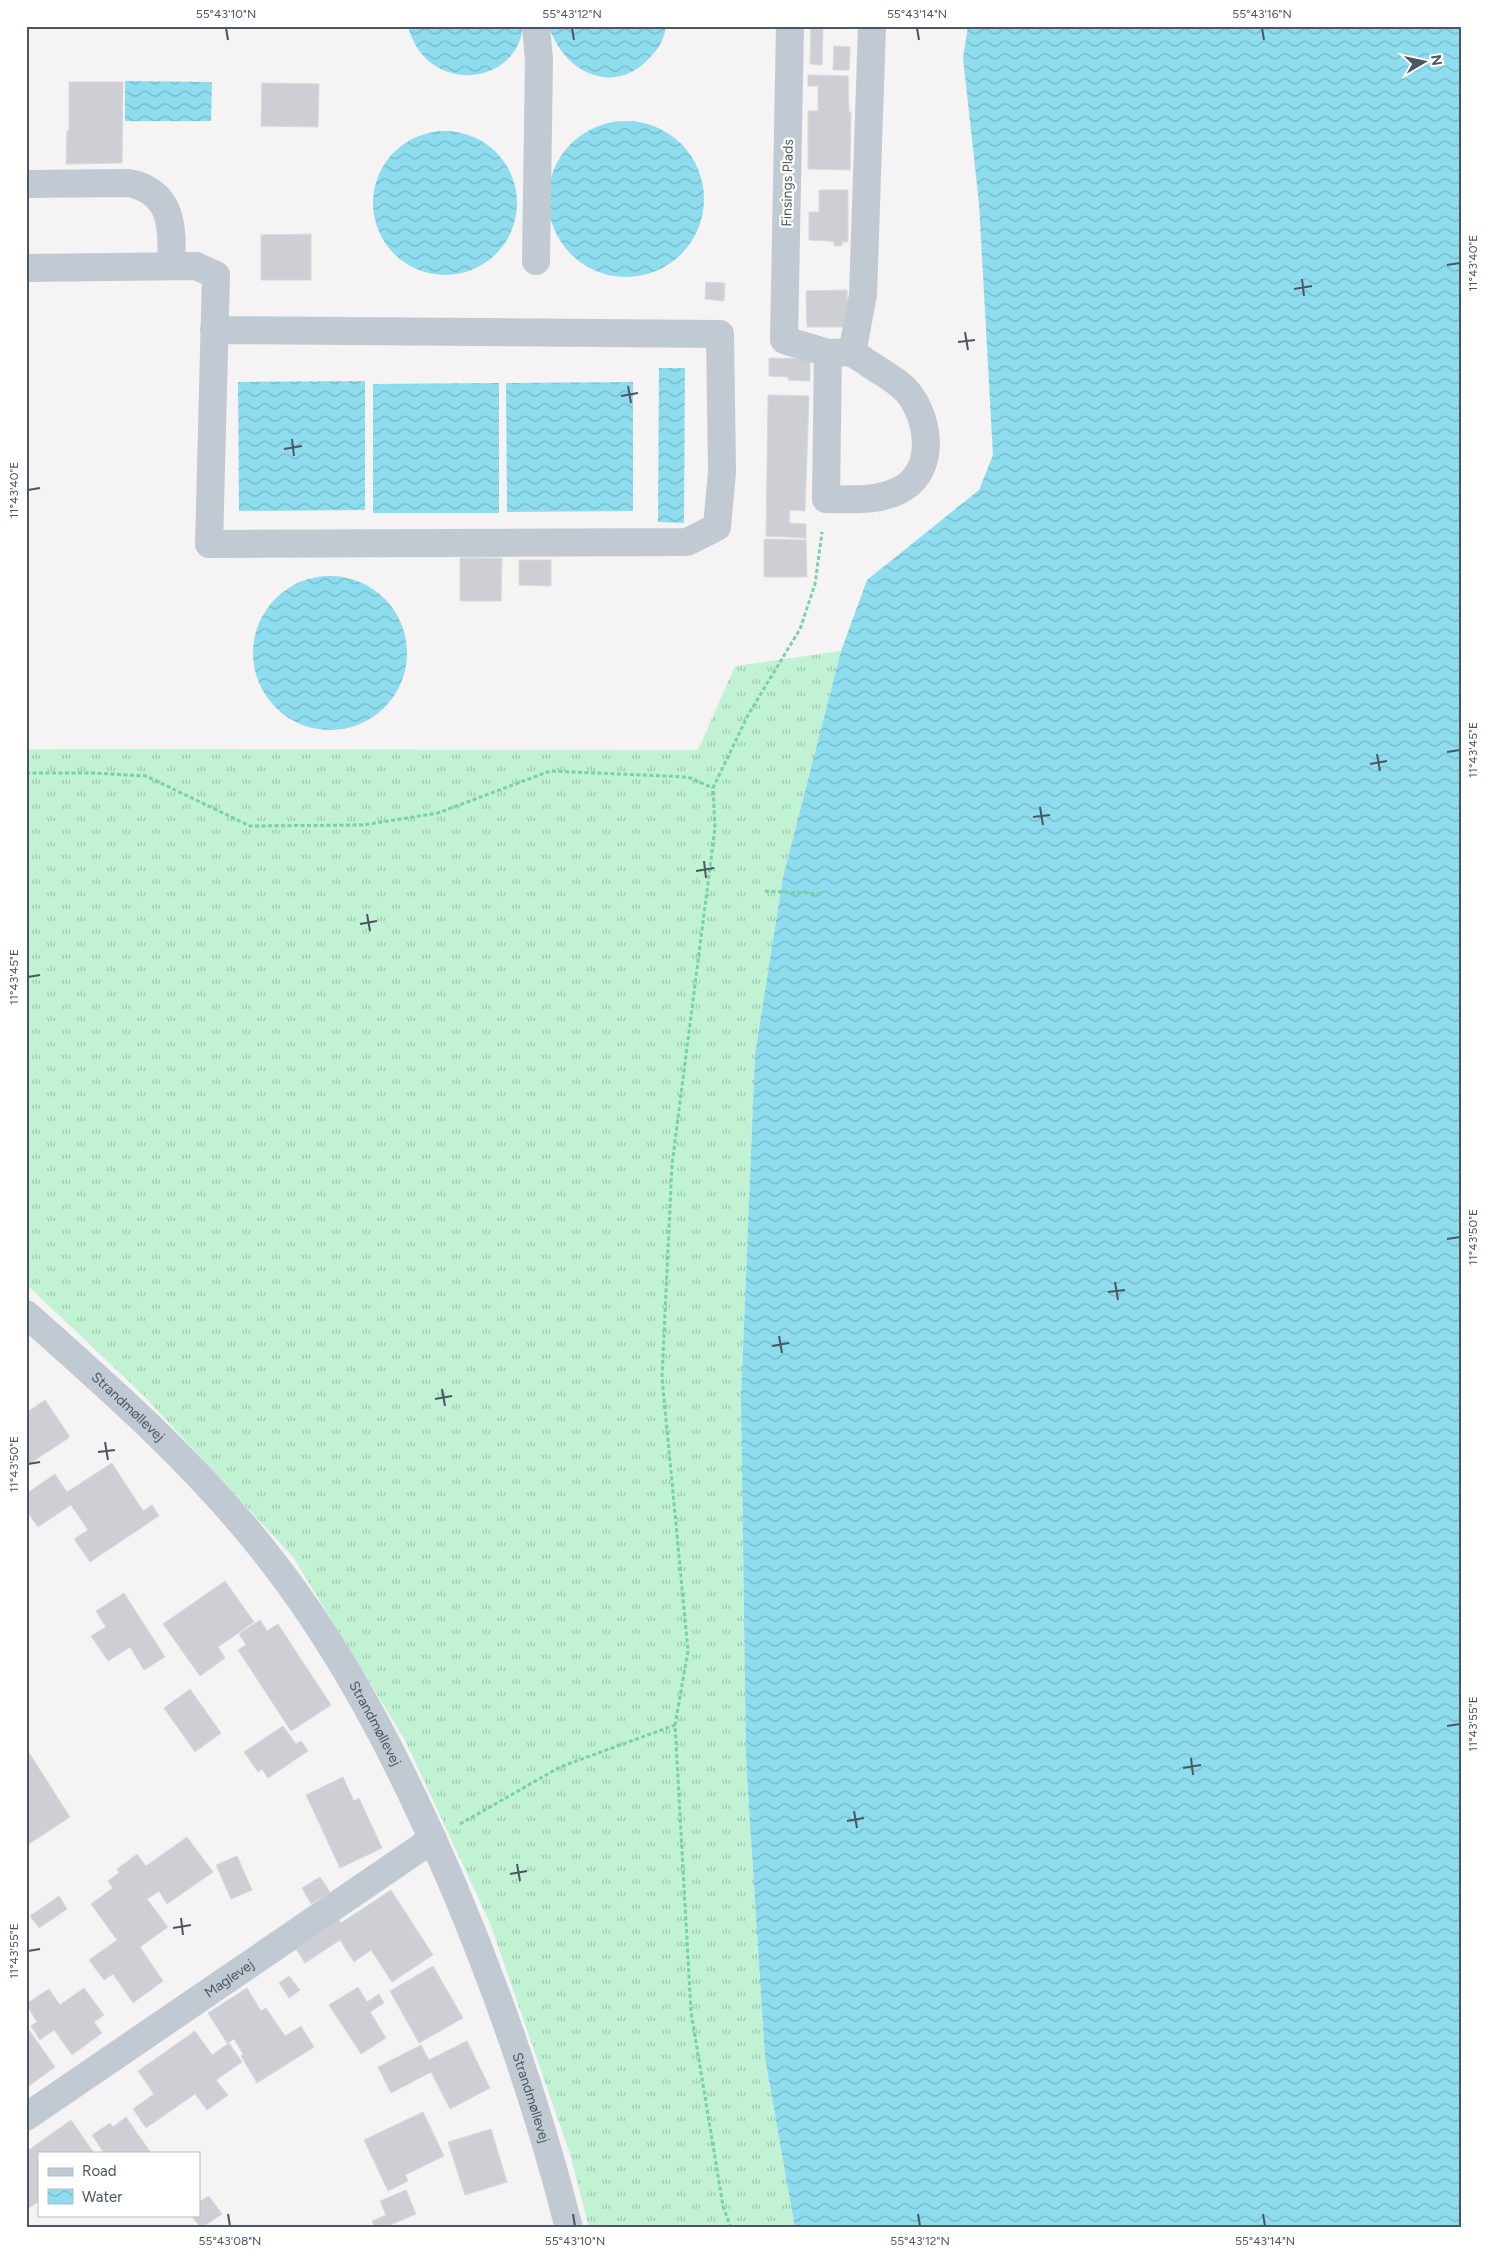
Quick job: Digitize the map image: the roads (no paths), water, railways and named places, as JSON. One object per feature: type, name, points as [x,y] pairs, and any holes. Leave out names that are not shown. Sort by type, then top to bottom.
[{"type":"street","points":[[536,26],[540,60],[536,261]]},
{"type":"street","name":"Finsings Plads","points":[[790,26],[784,340],[840,353]]},
{"type":"street","points":[[840,353],[895,381],[910,394],[924,423],[927,441],[924,461],[908,485],[892,494],[874,499],[826,499],[840,353],[863,295],[872,26]]},
{"type":"street","points":[[26,184],[129,183],[142,186],[156,194],[167,213],[172,233],[171,265]]},
{"type":"street","points":[[26,268],[171,265],[196,266],[216,275],[214,330],[209,544],[687,542],[716,527],[722,472],[720,334],[214,330]]},
{"type":"street","name":"Strandmøllevej","points":[[26,1314],[126,1405],[191,1468],[234,1514],[300,1598],[368,1710],[403,1773],[433,1839],[498,2000],[544,2140],[569,2228]]},
{"type":"street","name":"Maglevej","points":[[26,2117],[433,1839]]},
{"type":"water","points":[[408,26],[523,26],[517,47],[505,62],[488,71],[470,75],[450,73],[432,64],[418,48]]},
{"type":"water","points":[[549,26],[666,26],[658,48],[639,67],[624,75],[609,77],[594,75],[579,68],[556,43]]},
{"type":"water","points":[[968,26],[1461,26],[1461,2228],[795,2228],[765,2058],[746,1760],[741,1397],[755,1054],[783,877],[841,651],[867,580],[979,490],[993,455],[979,203],[963,58]]},
{"type":"water","points":[[125,81],[212,82],[211,121],[125,121]]},
{"type":"water","points":[[618,121],[634,121],[649,124],[663,130],[681,144],[695,162],[701,176],[704,199],[701,222],[695,236],[681,254],[663,268],[649,274],[634,277],[618,277],[603,274],[589,268],[571,254],[561,242],[551,222],[548,207],[548,191],[551,176],[557,162],[571,144],[583,134],[603,124]]},
{"type":"water","points":[[445,131],[473,136],[496,152],[512,175],[517,203],[512,231],[496,254],[473,270],[445,275],[417,270],[394,254],[378,231],[373,203],[378,175],[394,152],[417,136]]},
{"type":"water","points":[[659,368],[685,368],[684,523],[658,522]]},
{"type":"water","points":[[365,381],[365,510],[239,511],[238,382]]},
{"type":"water","points":[[633,382],[633,511],[507,512],[506,383]]},
{"type":"water","points":[[499,383],[499,513],[373,513],[373,384]]},
{"type":"water","points":[[330,576],[345,577],[360,582],[385,598],[401,623],[406,638],[406,668],[401,683],[385,708],[360,724],[345,729],[330,730],[315,729],[300,724],[275,708],[259,683],[254,668],[253,653],[254,638],[259,623],[275,598],[300,582],[315,577]]}]
